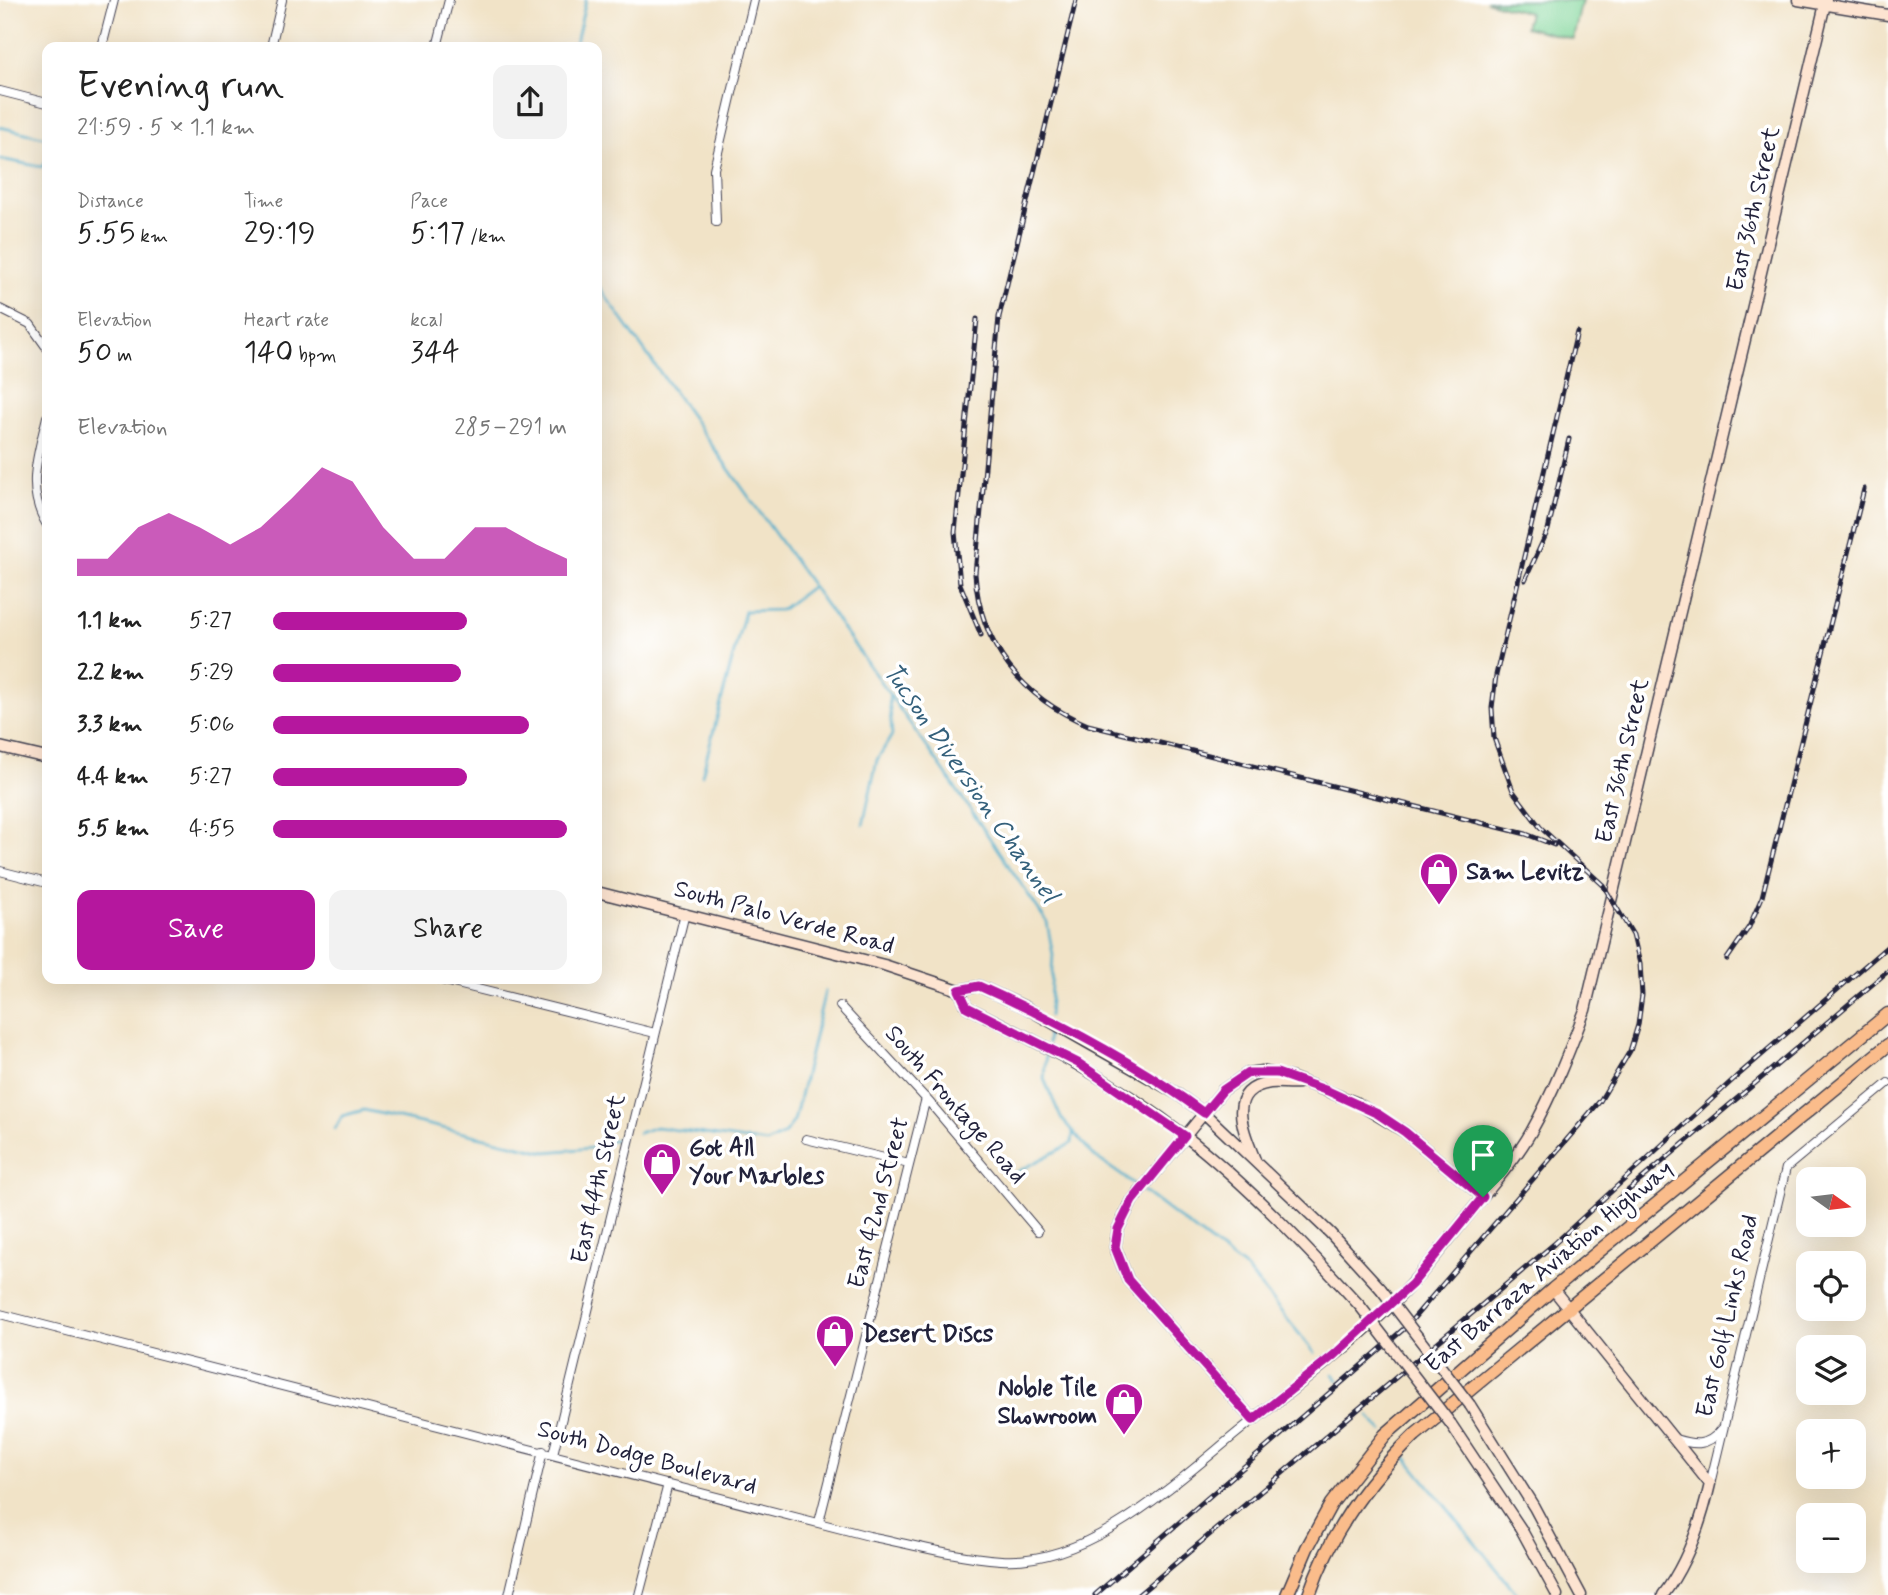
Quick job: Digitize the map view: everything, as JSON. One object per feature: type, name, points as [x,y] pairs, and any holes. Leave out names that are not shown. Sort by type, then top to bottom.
[{"type":"main road","points":[[1798,0],[1888,15]]},
{"type":"main road","name":"East 36th Street","points":[[1253,1420],[1334,1355],[1412,1284],[1530,1134],[1550,1097],[1585,1010],[1825,3]]},
{"type":"main road","points":[[0,747],[42,757]]},
{"type":"main road","name":"South Palo Verde Road","points":[[602,893],[884,965],[959,990],[979,986],[1072,1032],[1176,1093],[1204,1113],[1256,1161],[1381,1289],[1470,1405],[1534,1507],[1581,1595]]},
{"type":"main road","name":"South Palo Verde Road","points":[[959,990],[967,1007],[1078,1063],[1185,1136],[1297,1238],[1360,1306],[1451,1424],[1521,1529],[1557,1595]]},
{"type":"main road","name":"East Barraza Aviation Highway","points":[[1287,1595],[1319,1524],[1357,1467],[1401,1420],[1553,1290],[1888,1014]]},
{"type":"main road","name":"East Barraza Aviation Highway","points":[[1309,1595],[1343,1522],[1385,1465],[1415,1435],[1888,1045]]},
{"type":"main road","points":[[1253,1420],[1128,1280],[1119,1263],[1115,1247],[1118,1229],[1132,1201],[1223,1090],[1248,1073],[1277,1073],[1301,1082],[1378,1114],[1405,1132],[1483,1197]]},
{"type":"main road","points":[[1256,1161],[1240,1117],[1242,1102],[1254,1089],[1270,1083],[1301,1082]]},
{"type":"main road","points":[[1553,1290],[1710,1484]]},
{"type":"main road","points":[[1294,1595],[1323,1524],[1357,1467]]},
{"type":"main road","name":"East Golf Links Road","points":[[1663,1595],[1693,1540],[1710,1484]]},
{"type":"street","points":[[104,42],[114,0]]},
{"type":"street","points":[[272,42],[282,0]]},
{"type":"street","points":[[438,42],[449,0]]},
{"type":"street","points":[[716,222],[714,169],[754,0]]},
{"type":"street","points":[[0,91],[42,102]]},
{"type":"street","points":[[0,309],[30,324],[42,341]]},
{"type":"street","points":[[42,440],[33,482],[42,514]]},
{"type":"street","points":[[0,871],[42,882]]},
{"type":"street","name":"East 44th Street","points":[[554,1454],[685,913]]},
{"type":"street","points":[[457,984],[655,1033]]},
{"type":"street","name":"South Frontage Road","points":[[841,1006],[926,1098],[1038,1231]]},
{"type":"street","name":"East Golf Links Road","points":[[1710,1484],[1786,1168],[1888,1083]]},
{"type":"street","name":"East 42nd Street","points":[[819,1522],[926,1098]]},
{"type":"street","points":[[806,1139],[909,1164]]},
{"type":"street","name":"South Dodge Boulevard","points":[[0,1314],[911,1545],[1003,1560],[1069,1551],[1127,1519],[1253,1420]]},
{"type":"street","points":[[1672,1438],[1701,1444],[1714,1440],[1723,1427]]},
{"type":"street","points":[[509,1595],[543,1451]]},
{"type":"street","points":[[639,1595],[668,1484]]},
{"type":"green space","points":[[1582,0],[1573,39],[1525,27],[1529,13],[1486,1]]},
{"type":"waterway","name":"Tucson Diversion Channel","points":[[576,42],[586,0]]},
{"type":"waterway","points":[[0,127],[42,137]]},
{"type":"waterway","points":[[0,159],[42,167]]},
{"type":"waterway","name":"Tucson Diversion Channel","points":[[602,291],[939,764],[1047,922],[1053,955],[1049,1016]]},
{"type":"waterway","points":[[702,775],[745,611],[781,610],[811,587]]},
{"type":"waterway","points":[[863,825],[877,760],[892,735],[889,697]]},
{"type":"waterway","points":[[638,1133],[656,1127],[767,1143],[784,1134],[794,1121],[825,991]]},
{"type":"waterway","name":"Tucson Diversion Channel","points":[[1047,1044],[1048,1026]]},
{"type":"waterway","name":"Tucson Diversion Channel","points":[[1046,1051],[1044,1079],[1061,1118],[1094,1156],[1138,1187]]},
{"type":"waterway","points":[[335,1129],[342,1116],[364,1110],[546,1152],[591,1148],[620,1138]]},
{"type":"waterway","points":[[1011,1175],[1072,1143],[1073,1134]]},
{"type":"waterway","name":"Tucson Diversion Channel","points":[[1143,1191],[1247,1270],[1315,1353]]},
{"type":"waterway","points":[[1333,1374],[1338,1380]]},
{"type":"waterway","name":"Tucson Diversion Channel","points":[[1369,1416],[1382,1431]]},
{"type":"waterway","name":"Tucson Diversion Channel","points":[[1403,1454],[1518,1595]]},
{"type":"railway","points":[[1076,0],[999,317],[975,574],[985,624],[996,646],[1009,666],[1043,700],[1088,725],[1526,834],[1554,845]]},
{"type":"railway","points":[[977,319],[955,532],[960,584],[981,635]]},
{"type":"railway","points":[[1095,1595],[1406,1327],[1600,1101],[1630,1051],[1638,1025],[1642,995],[1640,964],[1633,935],[1603,885],[1540,827],[1513,791],[1494,738],[1492,708],[1496,675],[1577,332]]},
{"type":"railway","points":[[1525,580],[1548,530],[1569,439]]},
{"type":"railway","points":[[1727,959],[1749,927],[1762,897],[1864,489]]},
{"type":"railway","points":[[1138,1595],[1554,1244],[1736,1077],[1888,946]]},
{"type":"railway","points":[[1618,1199],[1888,971]]},
{"type":"place","name":"Sam Levitz","points":[[1439,906]]},
{"type":"place","name":"Got All Your Marbles","points":[[662,1196]]},
{"type":"place","name":"Desert Discs","points":[[835,1368]]},
{"type":"place","name":"Noble Tile Showroom","points":[[1124,1436]]},
{"type":"route","points":[[979,986],[1026,1007],[1176,1093],[1204,1113],[1223,1090],[1248,1073],[1277,1073],[1328,1091],[1355,1102],[1392,1123],[1483,1197],[1412,1284],[1334,1355],[1253,1420],[1128,1280],[1119,1263],[1115,1247],[1118,1229],[1132,1201],[1185,1136],[1078,1063],[967,1007],[959,990],[979,986]]}]
